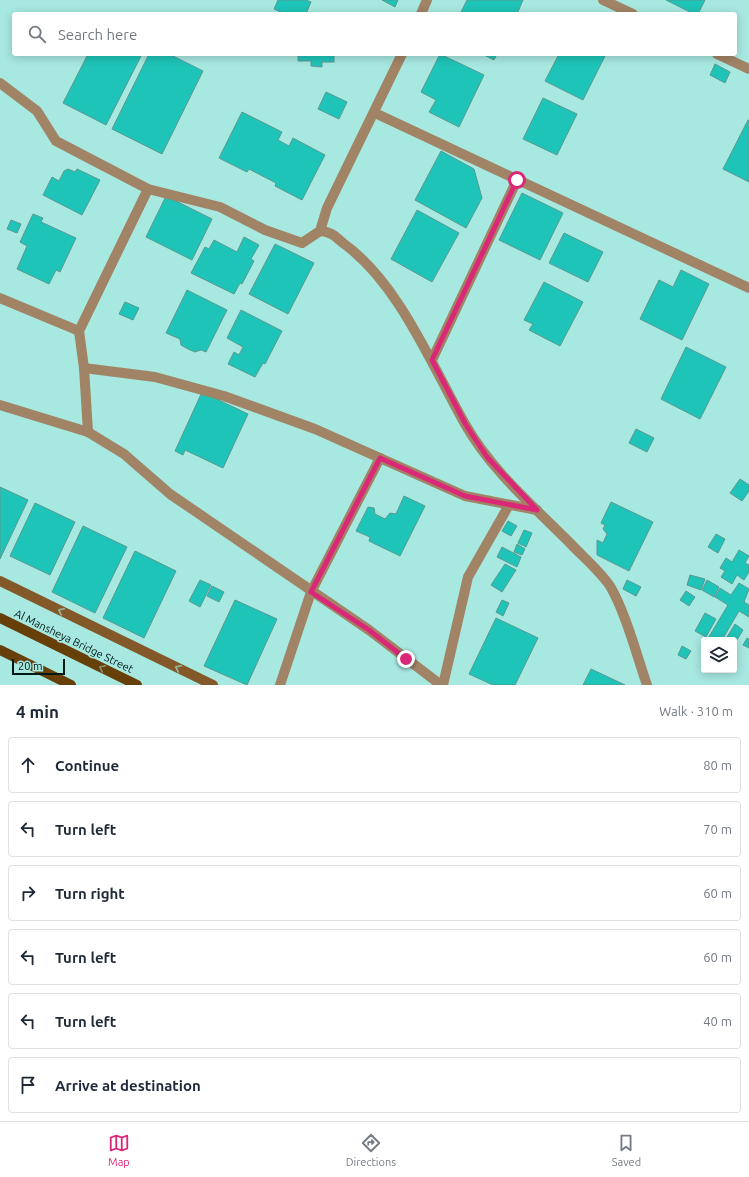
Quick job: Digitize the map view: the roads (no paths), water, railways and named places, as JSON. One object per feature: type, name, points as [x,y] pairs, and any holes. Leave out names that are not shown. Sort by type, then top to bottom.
[{"type":"main road","name":"Al Mansheya Bridge Street","points":[[0,618],[137,685]]},
{"type":"main road","points":[[0,650],[71,685]]},
{"type":"street","points":[[422,12],[427,0]]},
{"type":"street","points":[[604,0],[629,12]]},
{"type":"street","points":[[320,231],[327,208],[375,113],[401,56]]},
{"type":"street","points":[[721,56],[749,69]]},
{"type":"street","points":[[0,83],[37,111],[56,141],[148,189],[220,207],[265,230],[302,243],[320,231],[328,231],[362,256],[389,292],[432,360],[466,425],[487,457],[589,562],[610,586],[620,609],[647,685]]},
{"type":"street","points":[[375,113],[749,288]]},
{"type":"street","points":[[432,360],[517,180]]},
{"type":"street","points":[[88,432],[84,368],[79,331],[148,189]]},
{"type":"street","points":[[0,298],[79,331]]},
{"type":"street","points":[[84,368],[155,377],[224,396],[315,429],[465,496],[537,510]]},
{"type":"street","points":[[0,405],[88,432],[124,454],[170,494],[311,592],[369,630],[442,685],[468,577],[509,505]]},
{"type":"street","points":[[280,685],[311,592],[380,458]]},
{"type":"street","points":[[0,581],[213,685]]}]
